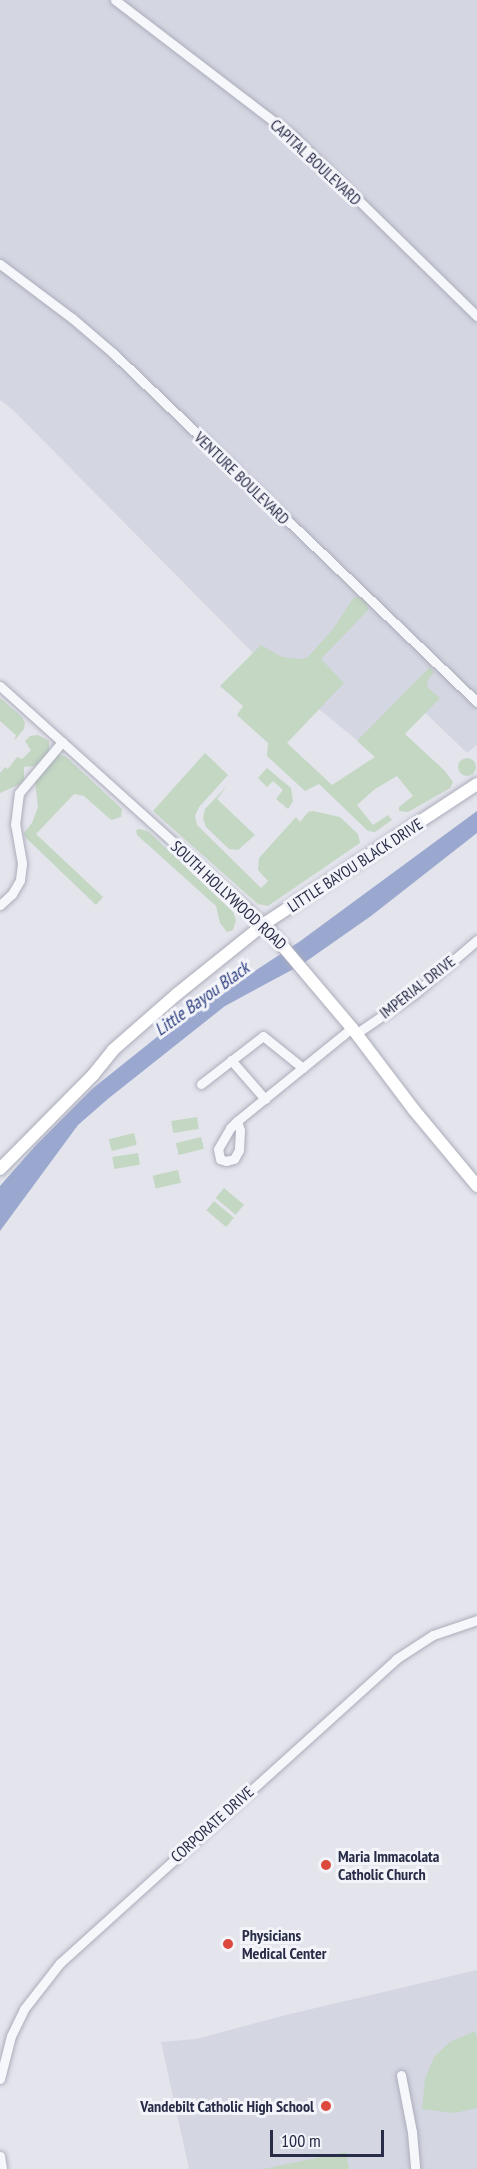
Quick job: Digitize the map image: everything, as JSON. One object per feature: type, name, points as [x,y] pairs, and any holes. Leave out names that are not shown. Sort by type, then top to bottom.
[{"type":"main road","name":"LITTLE BAYOU BLACK DRIVE","points":[[0,1169],[93,1075],[113,1050],[177,994],[264,924],[477,784]]},
{"type":"main road","name":"SOUTH HOLLYWOOD ROAD","points":[[264,924],[355,1031],[414,1110],[477,1186]]},
{"type":"street","name":"CAPITAL BOULEVARD","points":[[115,0],[294,137],[477,316]]},
{"type":"street","name":"VENTURE BOULEVARD","points":[[0,264],[72,318],[113,353],[477,702]]},
{"type":"street","name":"SOUTH HOLLYWOOD ROAD","points":[[0,686],[264,924]]},
{"type":"street","points":[[4,902],[16,871],[15,807],[19,793],[62,742]]},
{"type":"street","name":"IMPERIAL DRIVE","points":[[237,1121],[303,1068],[355,1031],[414,994],[477,940]]},
{"type":"street","points":[[201,1084],[263,1036],[303,1068]]},
{"type":"street","points":[[231,1060],[265,1099]]},
{"type":"street","name":"CORPORATE DRIVE","points":[[0,2079],[12,2036],[24,2009],[60,1963],[396,1659],[433,1635],[477,1620]]},
{"type":"street","points":[[401,2075],[412,2132],[415,2169]]},
{"type":"street","points":[[0,2156],[2,2169]]},
{"type":"shaded area","points":[[0,0],[477,0],[477,745],[467,753],[411,699],[363,745],[266,666],[13,410],[0,400]]},
{"type":"shaded area","name":"Vandebilt Catholic High School","points":[[477,1970],[477,2169],[189,2169],[161,2042],[196,2039],[286,2015]]},
{"type":"green space","points":[[354,597],[361,597],[367,603],[368,610],[321,659],[344,683],[287,743],[332,785],[375,757],[357,741],[430,667],[434,672],[428,680],[427,687],[440,698],[405,734],[445,771],[453,782],[450,788],[408,812],[399,811],[399,807],[413,796],[397,776],[375,789],[357,805],[373,825],[388,815],[392,820],[375,832],[368,831],[319,784],[305,791],[267,756],[268,743],[237,715],[243,706],[220,686],[261,645],[282,657],[301,659],[308,657],[333,629]]},
{"type":"green space","points":[[0,698],[22,717],[25,723],[24,729],[14,741],[16,735],[0,721]]},
{"type":"green space","points":[[38,735],[49,741],[49,751],[35,766],[24,767],[24,780],[20,784],[0,793],[0,773],[5,767],[8,769],[17,757],[22,759],[31,750],[25,741],[30,736]]},
{"type":"green space","points":[[205,753],[228,775],[199,807],[195,816],[197,825],[261,888],[268,881],[258,870],[259,858],[296,817],[300,822],[308,812],[313,811],[340,817],[358,834],[360,843],[268,906],[258,904],[153,811]]},
{"type":"green space","points":[[58,755],[65,756],[122,809],[121,817],[111,820],[84,796],[74,794],[36,834],[103,897],[96,905],[25,837],[24,833],[32,823],[38,807],[35,781]]},
{"type":"green space","points":[[467,758],[474,760],[476,767],[474,774],[467,776],[460,774],[458,767],[460,760]]},
{"type":"green space","points":[[267,768],[291,788],[293,801],[288,809],[276,799],[283,790],[273,781],[267,787],[258,778]]},
{"type":"green space","points":[[227,786],[217,799],[255,835],[238,850],[229,849],[206,827],[203,818],[205,809]]},
{"type":"green space","points":[[136,830],[149,832],[233,912],[236,920],[233,930],[227,932],[220,923],[216,906],[137,835]]},
{"type":"green space","points":[[197,1117],[199,1129],[173,1133],[171,1121]]},
{"type":"green space","points":[[134,1133],[137,1145],[112,1151],[109,1139]]},
{"type":"green space","points":[[201,1137],[204,1149],[179,1155],[176,1143]]},
{"type":"green space","points":[[138,1153],[140,1165],[114,1169],[112,1157]]},
{"type":"green space","points":[[178,1170],[181,1183],[156,1189],[153,1176]]},
{"type":"green space","points":[[224,1188],[244,1205],[236,1215],[216,1198]]},
{"type":"green space","points":[[214,1201],[234,1218],[226,1227],[206,1210]]},
{"type":"green space","points":[[475,2031],[477,2037],[477,2108],[454,2113],[422,2109],[425,2079],[434,2057],[450,2042]]},
{"type":"green space","points":[[346,2152],[349,2169],[263,2169]]},
{"type":"water","points":[[477,811],[477,833],[371,916],[301,965],[225,1006],[78,1125],[0,1231],[0,1186],[36,1145],[92,1089],[217,989],[244,978],[299,942]]},
{"type":"place","name":"Maria Immacolata Catholic Church","points":[[326,1865]]},
{"type":"place","name":"Physicians Medical Center","points":[[228,1944]]},
{"type":"place","name":"Vandebilt Catholic High School","points":[[326,2106]]},
{"type":"water label","name":"Little Bayou Black","points":[[202,999]]}]
